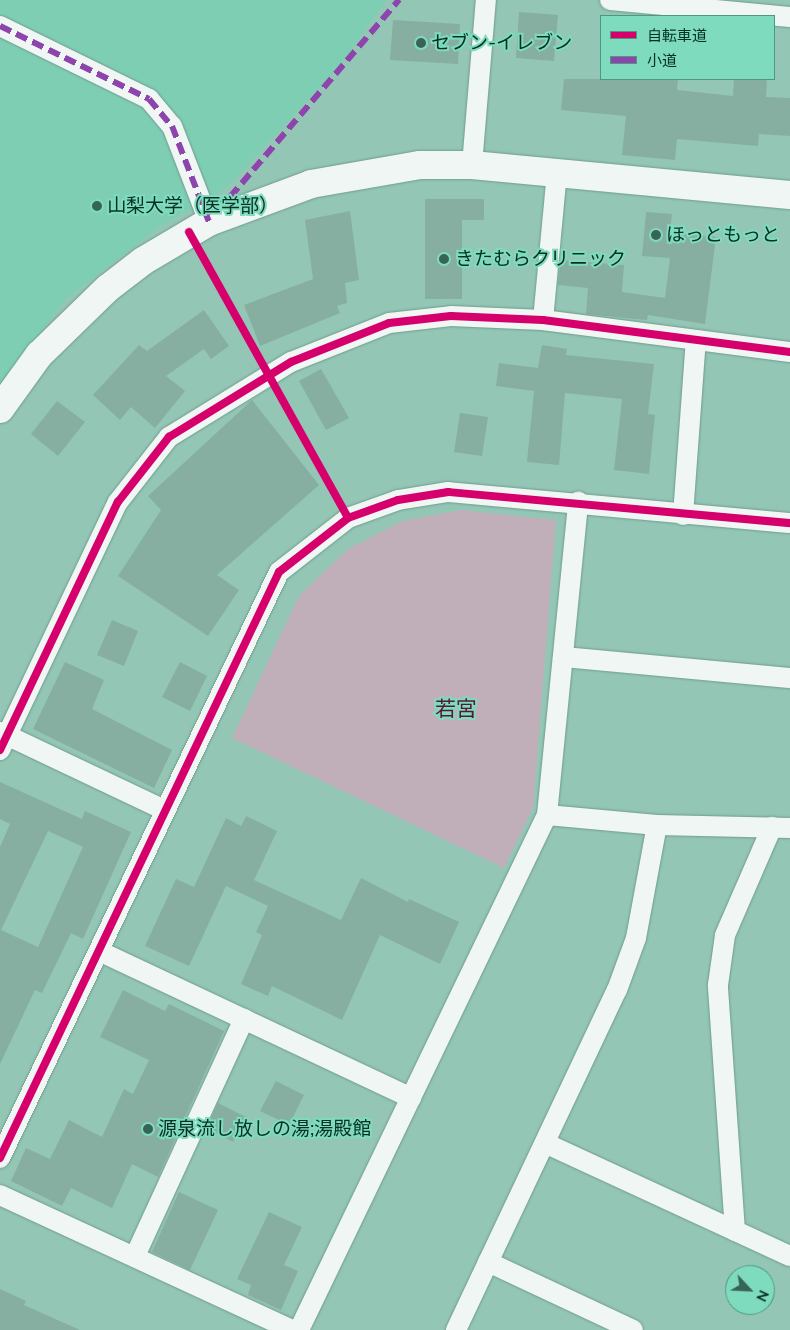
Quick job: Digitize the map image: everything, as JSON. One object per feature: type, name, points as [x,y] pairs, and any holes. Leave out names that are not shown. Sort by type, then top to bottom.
[{"type":"street","points":[[472,165],[486,0]]},
{"type":"street","points":[[610,0],[769,15]]},
{"type":"street","points":[[775,16],[790,17]]},
{"type":"street","points":[[0,26],[148,99],[172,126],[209,222]]},
{"type":"street","points":[[0,409],[39,355],[108,288],[209,222],[302,187],[361,172],[420,165],[472,165],[790,195]]},
{"type":"street","points":[[543,320],[557,173]]},
{"type":"street","points":[[164,810],[2,739],[118,502],[169,437],[291,362],[389,323],[451,316],[543,320],[790,352]]},
{"type":"street","points":[[683,515],[696,340]]},
{"type":"street","points":[[0,1158],[164,810],[279,572],[348,518],[398,500],[448,492],[578,502],[683,515],[790,523]]},
{"type":"street","points":[[299,1330],[547,815],[578,502]]},
{"type":"street","points":[[563,657],[790,678]]},
{"type":"street","points":[[547,815],[657,824],[781,828],[725,936],[718,985],[735,1231]]},
{"type":"street","points":[[456,1330],[617,990],[636,938],[657,824]]},
{"type":"street","points":[[99,951],[411,1098]]},
{"type":"street","points":[[135,1256],[244,1020]]},
{"type":"street","points":[[545,1143],[790,1256]]},
{"type":"street","points":[[0,1195],[292,1330]]},
{"type":"street","points":[[488,1262],[633,1330]]},
{"type":"shaded area","name":"山梨大学（医学部）","points":[[0,0],[387,0],[337,69],[227,187],[160,226],[64,300],[0,388]]},
{"type":"shaded area","points":[[460,510],[556,520],[533,808],[504,868],[232,738],[299,596],[348,549],[402,521]]},
{"type":"building","points":[[519,12],[558,15],[554,61],[516,58]]},
{"type":"building","points":[[393,20],[460,24],[458,64],[390,60]]},
{"type":"building","points":[[564,79],[678,80],[677,90],[733,96],[734,80],[767,80],[766,97],[790,98],[790,136],[759,134],[758,146],[677,139],[675,160],[622,155],[626,116],[561,110]]},
{"type":"building","name":"きたむらクリニック","points":[[425,199],[484,199],[484,220],[462,220],[462,299],[425,299]]},
{"type":"building","points":[[350,211],[359,280],[345,283],[347,303],[337,306],[340,313],[260,346],[244,305],[313,279],[305,220]]},
{"type":"building","points":[[646,212],[672,214],[670,232],[716,237],[705,324],[648,315],[647,320],[586,314],[588,288],[558,285],[561,260],[624,265],[622,292],[665,298],[670,258],[642,256]]},
{"type":"building","points":[[204,310],[229,346],[211,359],[204,349],[166,376],[185,391],[155,428],[131,407],[120,420],[93,395],[139,345],[147,351]]},
{"type":"building","points":[[542,345],[567,349],[566,355],[654,364],[648,414],[655,415],[649,474],[614,470],[622,399],[565,393],[559,465],[527,462],[534,391],[496,386],[499,363],[538,368]]},
{"type":"building","points":[[321,369],[349,418],[326,430],[299,381]]},
{"type":"building","points":[[252,400],[319,485],[217,575],[239,590],[208,636],[118,576],[161,510],[148,496]]},
{"type":"building","points":[[57,401],[85,422],[58,456],[31,434]]},
{"type":"building","points":[[460,413],[488,417],[482,456],[454,452]]},
{"type":"building","points":[[112,620],[138,631],[124,666],[97,655]]},
{"type":"building","points":[[65,662],[104,680],[92,709],[172,750],[154,788],[33,729]]},
{"type":"building","points":[[180,662],[207,676],[190,711],[162,697]]},
{"type":"building","points":[[0,782],[82,819],[85,811],[131,832],[83,939],[71,933],[42,993],[35,990],[0,1064],[0,847],[10,824],[0,819]],"holes":[[[48,831],[83,847],[38,947],[1,930]]]},
{"type":"building","points":[[246,816],[277,831],[254,880],[341,920],[361,878],[408,902],[409,899],[459,922],[440,964],[380,935],[342,1020],[272,986],[268,996],[241,984],[262,935],[256,932],[268,906],[226,886],[189,966],[145,946],[176,879],[194,887],[226,818],[241,826]]},
{"type":"building","points":[[123,990],[165,1011],[169,1004],[224,1031],[158,1177],[132,1164],[112,1208],[71,1188],[62,1206],[11,1181],[26,1148],[50,1159],[69,1120],[102,1137],[124,1089],[133,1094],[149,1060],[100,1037]]},
{"type":"building","points":[[276,1081],[304,1095],[289,1125],[260,1111]]},
{"type":"building","points":[[218,1103],[246,1117],[233,1142],[207,1128]]},
{"type":"building","points":[[179,1192],[218,1210],[190,1270],[152,1252]]},
{"type":"building","points":[[269,1212],[302,1227],[284,1265],[298,1271],[281,1310],[248,1295],[251,1285],[237,1279]]},
{"type":"building","points":[[0,1289],[26,1301],[24,1305],[80,1330],[0,1330]]},
{"type":"marked path","points":[[206,214],[230,197],[399,0]]},
{"type":"marked path","points":[[0,26],[149,99],[172,126],[209,222]]},
{"type":"cycle path","points":[[189,232],[348,518]]},
{"type":"cycle path","points":[[0,750],[118,502],[169,437],[291,362],[389,323],[451,316],[543,320],[790,352]]},
{"type":"cycle path","points":[[0,1158],[279,572],[348,518],[398,500],[448,492],[790,523]]},
{"type":"place","name":"セブン-イレブン","points":[[421,43]]},
{"type":"place","name":"山梨大学（医学部）","points":[[97,206]]},
{"type":"place","name":"ほっともっと","points":[[656,235]]},
{"type":"place","name":"きたむらクリニック","points":[[444,259]]},
{"type":"place","name":"源泉流し放しの湯;湯殿館","points":[[148,1129]]},
{"type":"district","name":"若宮","points":[[456,708]]}]
